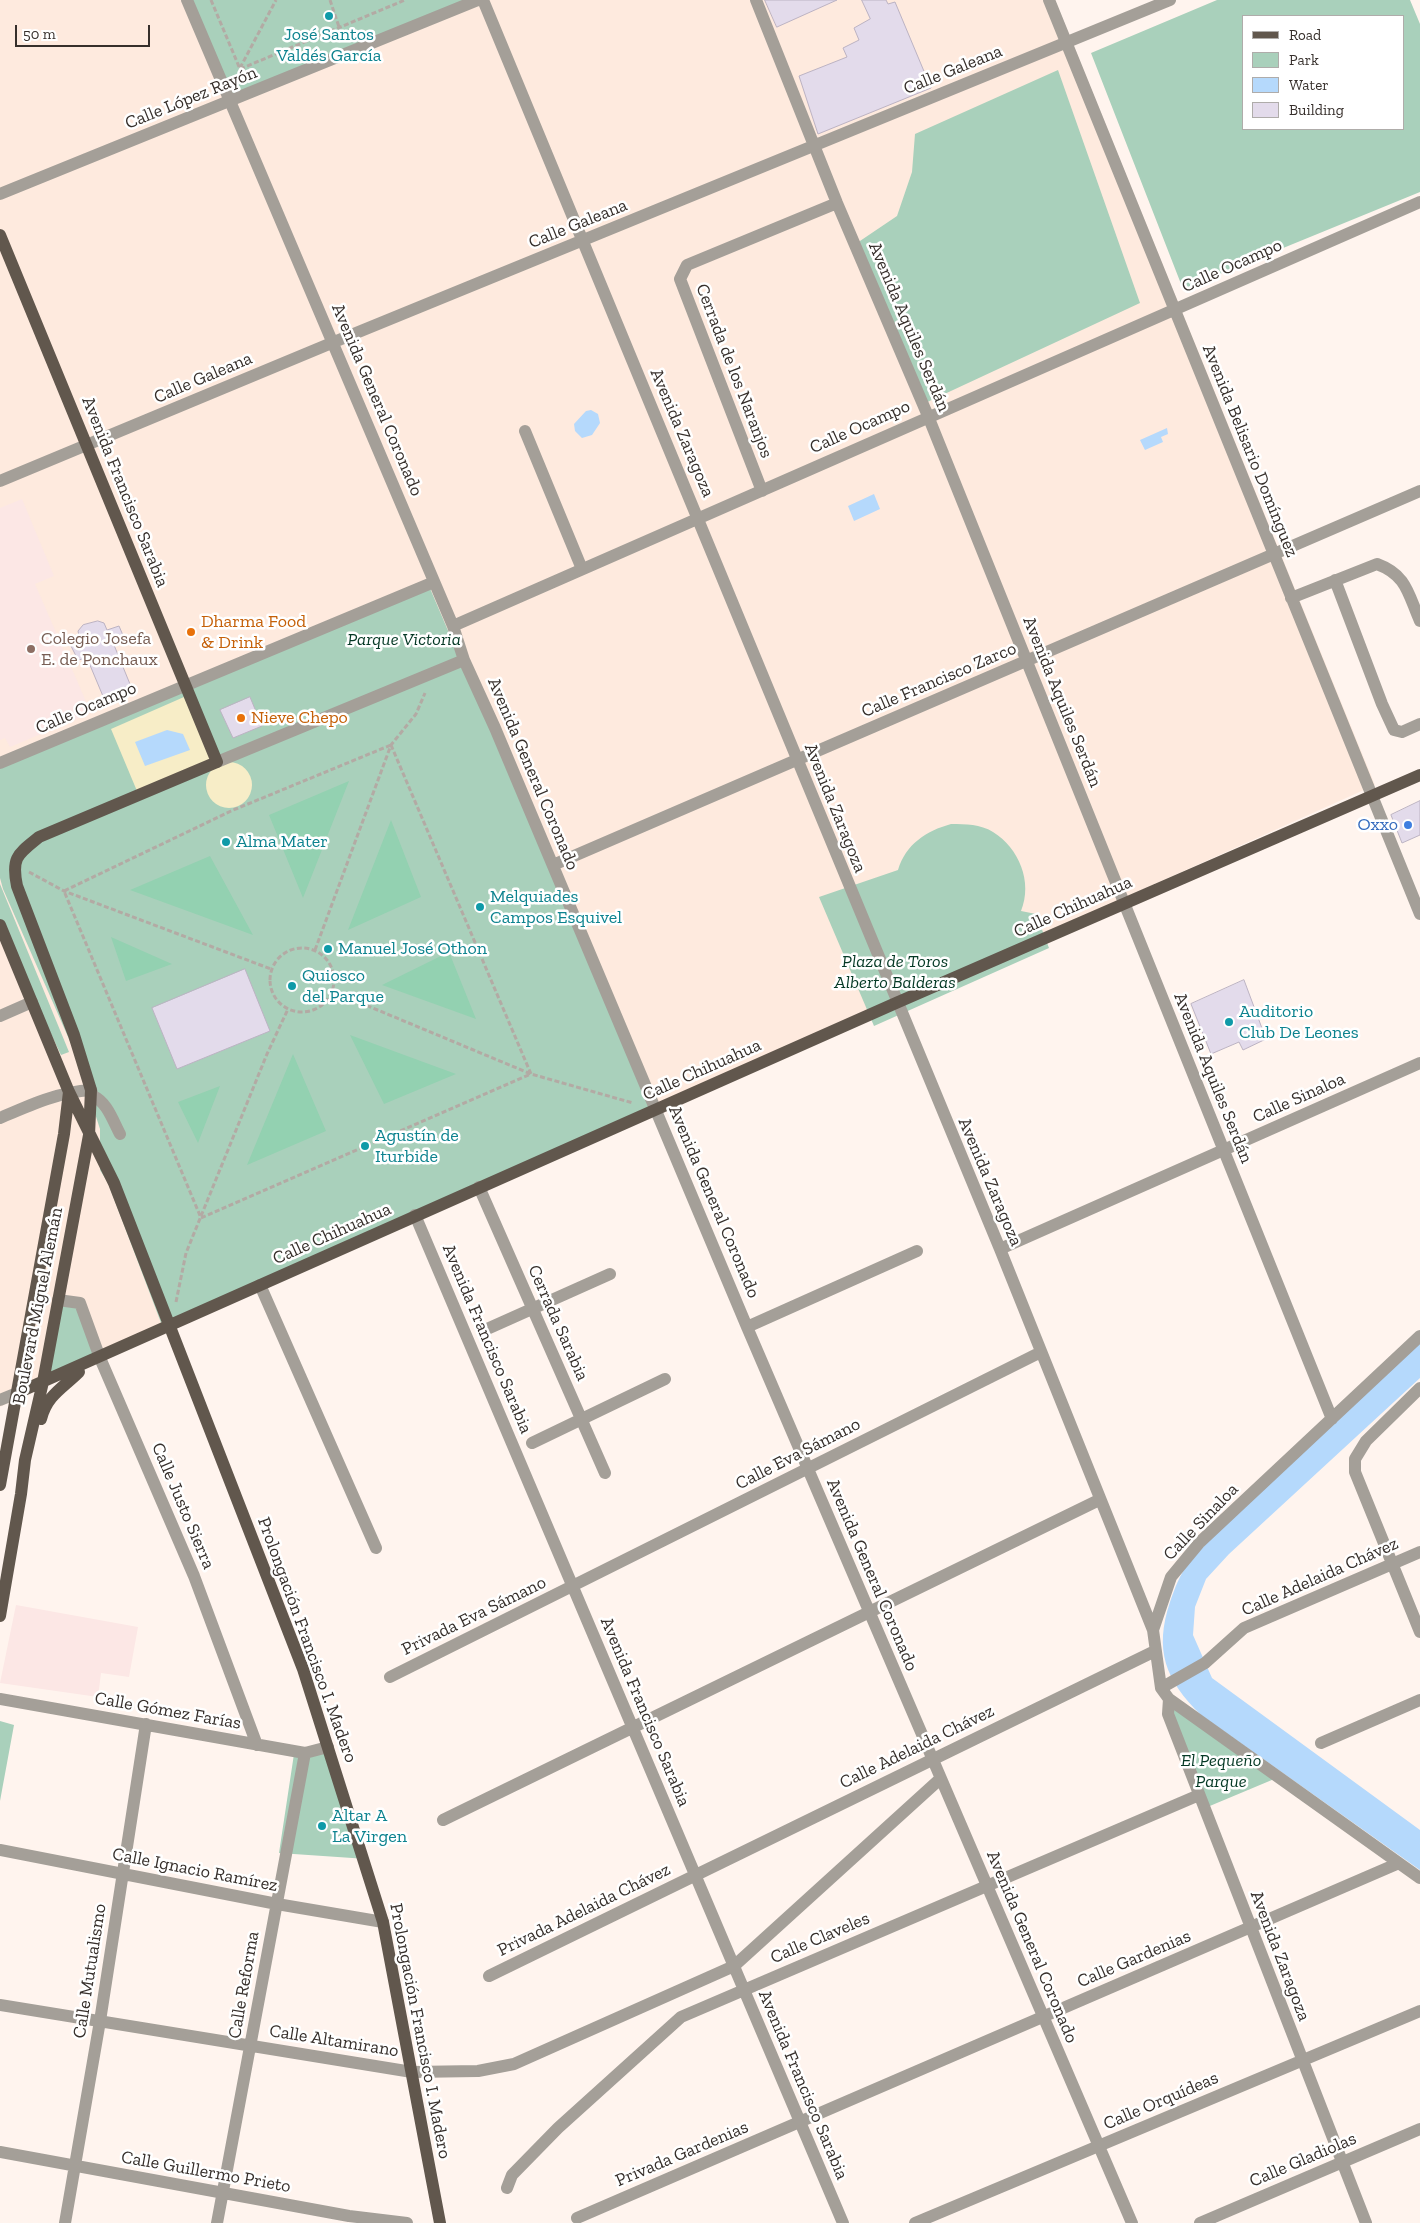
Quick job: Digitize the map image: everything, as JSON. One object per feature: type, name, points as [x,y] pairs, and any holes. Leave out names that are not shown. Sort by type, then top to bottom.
[{"type":"main road","name":"Avenida Francisco Sarabia","points":[[0,235],[217,762]]},
{"type":"main road","name":"Boulevard Miguel Alemán","points":[[0,1616],[22,1494],[25,1460],[43,1382],[89,1135],[91,1090],[74,1035],[17,886],[14,865],[18,857],[39,837],[217,762]]},
{"type":"main road","name":"Calle Chihuahua","points":[[17,1393],[94,1361],[415,1215],[896,1003],[1420,775]]},
{"type":"main road","name":"Prolongación Francisco I. Madero","points":[[0,925],[69,1092],[114,1182],[172,1326],[303,1670],[383,1922],[440,2223]]},
{"type":"main road","name":"Boulevard Miguel Alemán","points":[[0,1485],[64,1134],[69,1092]]},
{"type":"main road","points":[[25,1460],[35,1445],[48,1400],[56,1391],[94,1361]]},
{"type":"street","name":"Avenida General Coronado","points":[[187,0],[334,342],[453,626],[464,660],[496,728],[747,1327],[1132,2223]]},
{"type":"street","name":"Calle López Rayón","points":[[0,194],[478,0]]},
{"type":"street","name":"Avenida Zaragoza","points":[[483,0],[698,518],[896,1003],[1000,1250],[1039,1353],[1153,1630]]},
{"type":"street","name":"Avenida Aquiles Serdán","points":[[756,0],[837,203],[928,416],[1332,1419]]},
{"type":"street","name":"Avenida Belisario Domínguez","points":[[1049,0],[1420,914]]},
{"type":"street","name":"Calle Galeana","points":[[0,481],[334,342],[583,242],[1170,0]]},
{"type":"street","name":"Calle Ocampo","points":[[453,626],[928,416],[1420,202]]},
{"type":"street","name":"Cerrada de los Naranjos","points":[[762,491],[680,279],[687,265],[837,203]]},
{"type":"street","points":[[525,431],[582,569]]},
{"type":"street","name":"Calle Francisco Zarco","points":[[553,865],[1420,491]]},
{"type":"street","points":[[1291,598],[1377,564],[1394,570],[1404,584],[1420,621]]},
{"type":"street","points":[[1335,580],[1382,704],[1394,730],[1402,732],[1420,724]]},
{"type":"street","name":"Calle Ocampo","points":[[0,763],[434,582]]},
{"type":"street","points":[[217,762],[464,660]]},
{"type":"street","points":[[0,1016],[32,1002]]},
{"type":"street","name":"Calle Sinaloa","points":[[1000,1250],[1420,1063]]},
{"type":"street","points":[[0,1118],[69,1092],[91,1090],[93,1096],[98,1098],[110,1113],[120,1134]]},
{"type":"street","name":"Cerrada Sarabia","points":[[480,1187],[605,1473]]},
{"type":"street","name":"Avenida Francisco Sarabia","points":[[415,1215],[843,2223]]},
{"type":"street","points":[[747,1327],[917,1251]]},
{"type":"street","points":[[487,1329],[610,1274]]},
{"type":"street","points":[[260,1285],[376,1548]]},
{"type":"street","name":"Calle Justo Sierra","points":[[58,1300],[80,1303],[94,1361],[194,1576],[258,1745]]},
{"type":"street","name":"Calle Sinaloa","points":[[1420,1336],[1195,1549],[1171,1577],[1153,1630],[1154,1651],[1167,1685],[1169,1699],[1420,1878]]},
{"type":"street","name":"Calle Eva Sámano","points":[[572,1586],[1039,1353]]},
{"type":"street","points":[[532,1443],[665,1379]]},
{"type":"street","points":[[1420,1388],[1414,1397],[1366,1441],[1355,1459],[1355,1472],[1420,1632]]},
{"type":"street","name":"Calle Chihuahua","points":[[0,1400],[17,1393]]},
{"type":"street","points":[[443,1820],[1100,1500]]},
{"type":"street","name":"Calle Adelaida Chávez","points":[[1167,1685],[1205,1663],[1244,1628],[1420,1552]]},
{"type":"street","name":"Privada Eva Sámano","points":[[390,1676],[572,1586]]},
{"type":"street","name":"Calle Adelaida Chávez","points":[[695,1875],[1154,1651]]},
{"type":"street","name":"Calle Gómez Farías","points":[[0,1699],[305,1753],[328,1748]]},
{"type":"street","name":"Avenida Zaragoza","points":[[1169,1699],[1168,1714],[1366,2223]]},
{"type":"street","points":[[1321,1743],[1420,1700]]},
{"type":"street","name":"Calle Mutualismo","points":[[65,2223],[100,2021],[146,1724]]},
{"type":"street","name":"Calle Reforma","points":[[217,2223],[305,1753]]},
{"type":"street","name":"Calle Claveles","points":[[734,1966],[940,1779]]},
{"type":"street","name":"Calle Claveles","points":[[507,2188],[516,2170],[558,2128],[681,2016],[1199,1795]]},
{"type":"street","name":"Calle Ignacio Ramírez","points":[[0,1850],[276,1904],[383,1922]]},
{"type":"street","name":"Calle Gardenias","points":[[800,2122],[1399,1863]]},
{"type":"street","name":"Privada Adelaida Chávez","points":[[489,1976],[695,1875]]},
{"type":"street","name":"Calle Altamirano","points":[[0,2005],[412,2072],[478,2071],[514,2064],[734,1966]]},
{"type":"street","name":"Calle Orquídeas","points":[[915,2223],[1420,2011]]},
{"type":"street","name":"Privada Gardenias","points":[[577,2218],[800,2122]]},
{"type":"street","name":"Calle Gladiolas","points":[[1200,2223],[1420,2128]]},
{"type":"street","name":"Calle Guillermo Prieto","points":[[0,2152],[349,2216],[407,2223]]},
{"type":"path","points":[[211,0],[240,69]]},
{"type":"path","points":[[240,69],[276,0]]},
{"type":"path","points":[[330,0],[339,28]]},
{"type":"path","points":[[240,69],[404,0]]},
{"type":"path","points":[[315,950],[391,745],[416,714]]},
{"type":"path","points":[[64,891],[231,811],[391,745]]},
{"type":"path","points":[[391,745],[531,1074]]},
{"type":"path","points":[[32,874],[64,891],[271,969]]},
{"type":"path","points":[[64,891],[201,1218]]},
{"type":"path","points":[[297,948],[315,950],[322,955],[332,969],[332,992],[318,1007],[308,1011],[288,1009],[274,996],[270,988],[271,969],[281,955],[288,950],[297,948]]},
{"type":"path","points":[[332,992],[531,1074],[656,1110]]},
{"type":"path","points":[[172,1326],[186,1253],[267,1054],[288,1009]]},
{"type":"path","points":[[201,1218],[531,1074]]},
{"type":"shaded area","points":[[0,0],[1055,0],[1375,785],[463,1195],[0,1407]]},
{"type":"shaded area","name":"Colegio Josefa E. de Ponchaux","points":[[22,499],[54,576],[35,584],[91,713],[10,747],[5,738],[0,740],[0,508]]},
{"type":"shaded area","points":[[16,1605],[138,1627],[129,1677],[101,1673],[98,1697],[0,1683]]},
{"type":"green space","points":[[183,0],[481,0],[226,102]]},
{"type":"green space","points":[[1217,0],[1410,0],[1420,24],[1420,192],[1183,289],[1091,53]]},
{"type":"green space","points":[[1058,70],[1140,303],[923,404],[857,243],[897,216],[912,172],[915,134]]},
{"type":"green space","name":"Parque Victoria","points":[[429,586],[654,1114],[163,1328],[108,1183],[100,1170],[100,1129],[76,1055],[3,889],[0,878],[0,765]]},
{"type":"green space","points":[[349,781],[303,898],[269,815]]},
{"type":"green space","points":[[391,820],[421,897],[348,930]]},
{"type":"green space","name":"Plaza de Toros Alberto Balderas","points":[[951,824],[983,827],[993,832],[1010,847],[1016,856],[1024,877],[1025,889],[1021,911],[1036,914],[1049,948],[874,1026],[819,897],[898,870],[906,853],[918,840],[933,830]]},
{"type":"green space","points":[[210,856],[253,935],[130,890]]},
{"type":"green space","points":[[0,884],[69,1052],[61,1055],[0,926]]},
{"type":"green space","points":[[111,937],[172,964],[126,981]]},
{"type":"green space","points":[[449,952],[476,1019],[382,985]]},
{"type":"green space","points":[[350,1035],[456,1074],[384,1104]]},
{"type":"green space","points":[[293,1054],[326,1131],[247,1165]]},
{"type":"green space","points":[[220,1086],[198,1143],[178,1102]]},
{"type":"green space","points":[[53,1301],[78,1307],[95,1356],[40,1378]]},
{"type":"green space","name":"El Pequeño Parque","points":[[1168,1700],[1279,1777],[1205,1808]]},
{"type":"green space","points":[[0,1721],[14,1725],[0,1801]]},
{"type":"green space","points":[[331,1746],[367,1859],[279,1853],[294,1754]]},
{"type":"sand","points":[[184,697],[211,760],[137,791],[111,729]]},
{"type":"sand","points":[[225,762],[233,762],[242,766],[248,772],[252,785],[248,798],[242,804],[233,808],[225,808],[216,804],[210,798],[206,789],[206,781],[210,772],[216,766]]},
{"type":"water","points":[[591,410],[598,414],[600,423],[592,435],[582,438],[575,431],[574,424],[586,411]]},
{"type":"water","points":[[1167,428],[1168,434],[1161,437],[1163,442],[1145,450],[1140,440]]},
{"type":"water","points":[[874,494],[880,509],[854,521],[848,506]]},
{"type":"water","points":[[167,730],[183,734],[190,750],[145,766],[135,742]]},
{"type":"water","points":[[1420,1343],[1420,1378],[1229,1554],[1206,1579],[1195,1607],[1193,1635],[1212,1678],[1420,1830],[1420,1870],[1201,1715],[1171,1677],[1163,1650],[1163,1635],[1165,1619],[1175,1587],[1182,1572],[1194,1557]]},
{"type":"building","points":[[765,0],[837,0],[777,27]]},
{"type":"building","points":[[862,0],[886,0],[888,4],[895,2],[931,88],[818,134],[799,76],[847,57],[843,48],[859,40],[854,28],[870,19]]},
{"type":"building","points":[[98,621],[104,623],[107,630],[119,626],[125,640],[114,645],[132,689],[105,701],[87,658],[78,660],[71,646],[80,641],[78,631],[83,625]]},
{"type":"building","name":"Nieve Chepo","points":[[250,697],[262,726],[233,738],[220,710]]},
{"type":"building","name":"Oxxo","points":[[1420,801],[1420,835],[1402,843],[1391,815]]},
{"type":"building","points":[[245,969],[270,1031],[177,1069],[152,1008]]},
{"type":"building","name":"Auditorio Club De Leones","points":[[1244,980],[1266,1039],[1243,1050],[1239,1042],[1211,1054],[1191,1004]]},
{"type":"place","name":"José Santos Valdés García","points":[[329,16]]},
{"type":"place","name":"Dharma Food & Drink","points":[[191,632]]},
{"type":"place","name":"Colegio Josefa E. de Ponchaux","points":[[31,649]]},
{"type":"place","name":"Nieve Chepo","points":[[241,718]]},
{"type":"place","name":"Oxxo","points":[[1408,825]]},
{"type":"place","name":"Alma Mater","points":[[226,842]]},
{"type":"place","name":"Melquiades Campos Esquivel","points":[[480,907]]},
{"type":"place","name":"Manuel José Othon","points":[[328,949]]},
{"type":"place","name":"Quiosco del Parque","points":[[292,986]]},
{"type":"place","name":"Auditorio Club De Leones","points":[[1229,1022]]},
{"type":"place","name":"Agustín de Iturbide","points":[[365,1146]]},
{"type":"place","name":"Altar A La Virgen","points":[[322,1826]]}]
